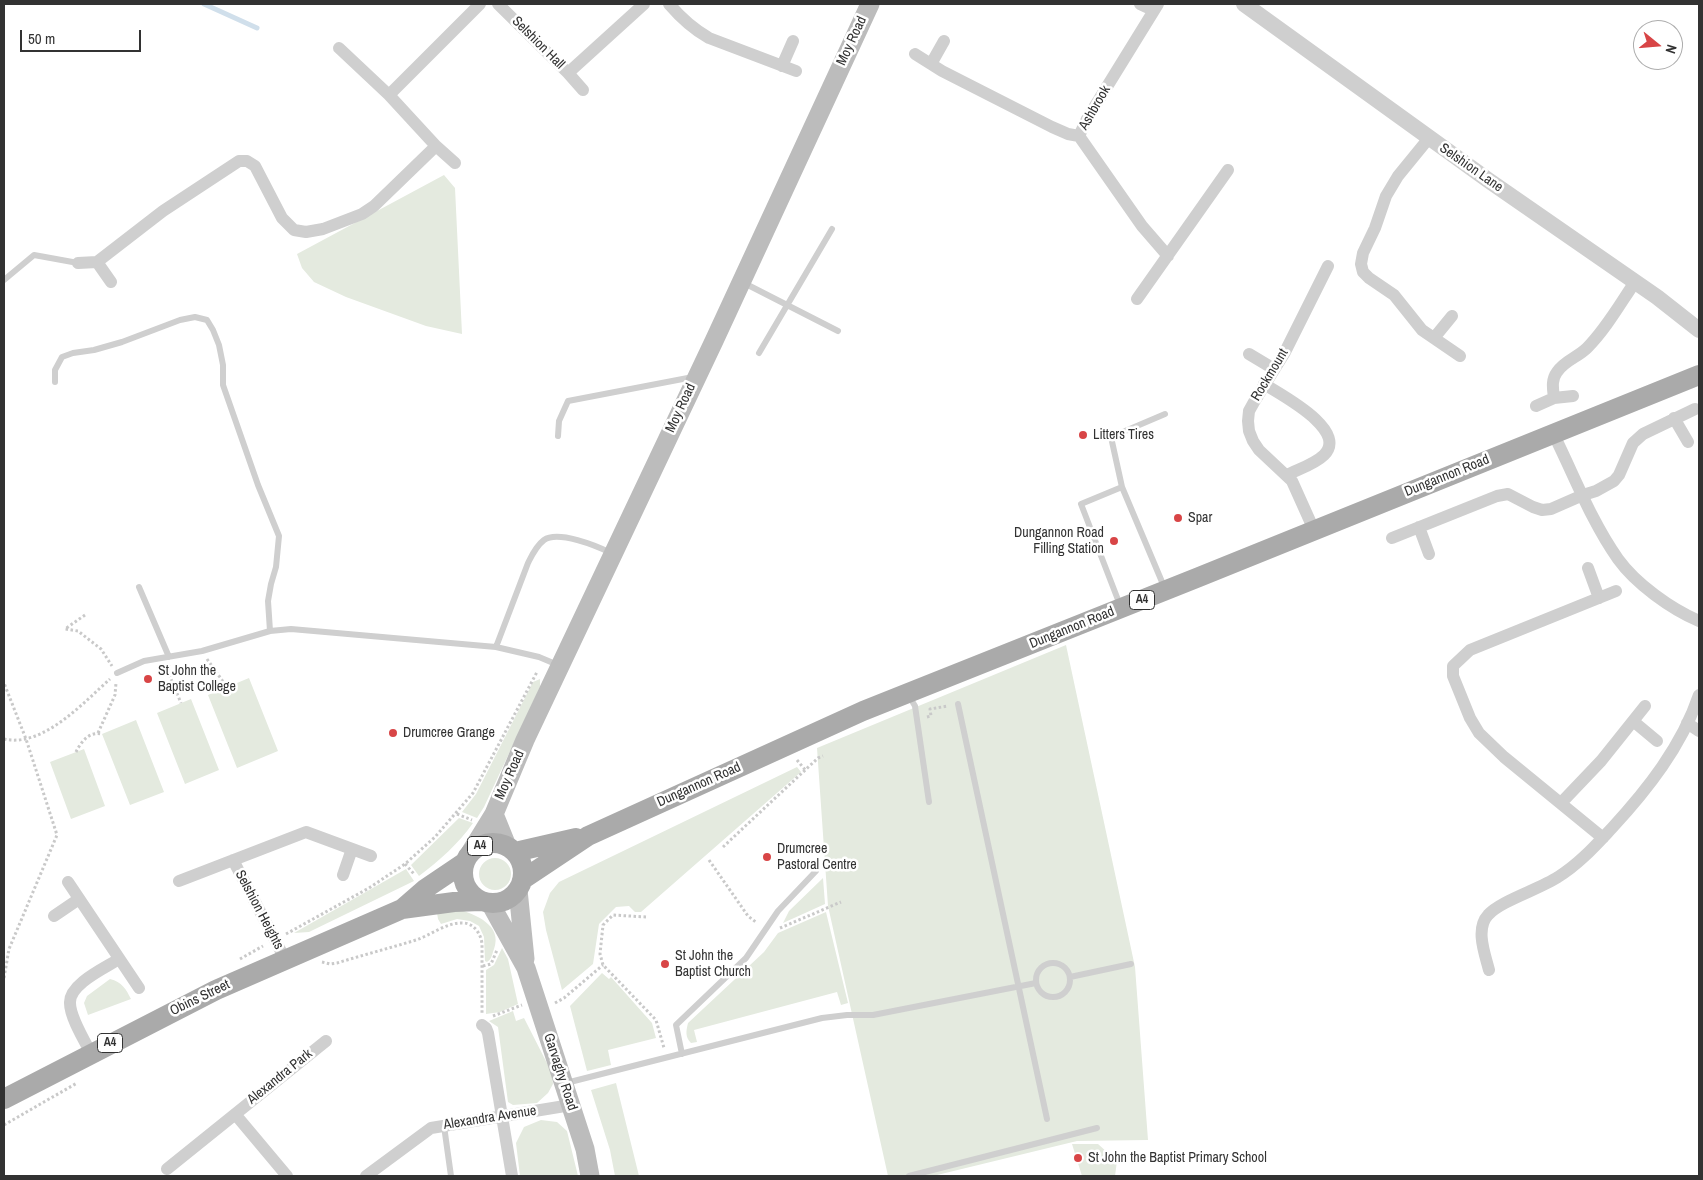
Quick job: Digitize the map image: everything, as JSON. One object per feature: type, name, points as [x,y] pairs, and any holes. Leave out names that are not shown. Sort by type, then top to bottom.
[{"type":"main road","name":"Moy Road","points":[[467,858],[494,814],[525,740],[553,662],[612,553],[742,282],[870,4]]},
{"type":"main road","name":"Dungannon Road","points":[[520,885],[588,836],[854,715],[1699,375]]},
{"type":"main road","name":"Moy Road","points":[[494,814],[511,849]]},
{"type":"main road","name":"Dungannon Road","points":[[511,849],[588,836]]},
{"type":"main road","name":"A4","points":[[511,849],[497,843],[487,843],[478,847],[467,858],[463,872],[464,882],[474,896],[485,902],[498,903],[506,900],[520,885]]},
{"type":"main road","points":[[511,849],[520,860],[523,870],[520,885]]},
{"type":"main road","name":"Obins Street","points":[[402,909],[467,858]]},
{"type":"main road","name":"Garvaghy Road","points":[[520,885],[526,968],[585,1148],[590,1176]]},
{"type":"main road","name":"Obins Street","points":[[4,1098],[216,990],[402,909],[454,902],[485,902]]},
{"type":"main road","name":"Garvaghy Road","points":[[485,902],[526,968]]},
{"type":"street","points":[[389,95],[480,4]]},
{"type":"street","name":"Selshion Hall","points":[[498,4],[568,73],[644,4]]},
{"type":"street","points":[[669,4],[689,24],[709,38],[796,71]]},
{"type":"street","points":[[1140,4],[1156,7]]},
{"type":"street","name":"Selshion Lane","points":[[1244,4],[1429,138],[1657,297],[1699,330]]},
{"type":"street","name":"Ashbrook","points":[[1156,7],[1087,119],[1079,136],[1142,226],[1168,256]]},
{"type":"street","points":[[782,66],[793,41]]},
{"type":"street","points":[[932,64],[944,41]]},
{"type":"street","points":[[339,48],[389,95],[436,146],[455,163]]},
{"type":"street","points":[[915,54],[942,72],[1052,127],[1068,134],[1079,136]]},
{"type":"street","points":[[568,73],[583,90]]},
{"type":"street","points":[[1429,138],[1398,176],[1386,196],[1376,228],[1363,252],[1361,264],[1363,272],[1394,295],[1414,322],[1460,356]]},
{"type":"street","points":[[78,264],[97,262],[162,211],[239,161],[247,161],[255,166],[282,218],[294,230],[306,232],[323,229],[362,214],[374,206],[436,146]]},
{"type":"street","points":[[1137,299],[1228,170]]},
{"type":"street","points":[[97,262],[111,282]]},
{"type":"street","name":"Rockmount","points":[[1314,530],[1292,481],[1259,450],[1249,431],[1249,412],[1264,384],[1285,352],[1328,266]]},
{"type":"street","points":[[1554,398],[1553,379],[1558,369],[1579,356],[1589,347],[1634,282]]},
{"type":"street","points":[[1434,338],[1452,316]]},
{"type":"street","points":[[1249,354],[1274,369]]},
{"type":"street","points":[[1264,384],[1313,417],[1325,428],[1329,435],[1330,443],[1326,454],[1287,475]]},
{"type":"street","points":[[1536,406],[1554,398],[1573,396]]},
{"type":"street","points":[[1392,538],[1497,496],[1508,494],[1532,507],[1542,510],[1559,506],[1582,495],[1596,491],[1614,481],[1619,475],[1634,443],[1643,434],[1695,409]]},
{"type":"street","points":[[1674,418],[1688,442]]},
{"type":"street","points":[[1554,433],[1591,514],[1618,558],[1631,574],[1664,600],[1699,621]]},
{"type":"street","points":[[1419,527],[1429,554]]},
{"type":"street","points":[[1588,568],[1599,598]]},
{"type":"street","points":[[1603,838],[1504,757],[1479,733],[1470,718],[1453,676],[1453,666],[1470,650],[1616,591]]},
{"type":"street","points":[[1489,970],[1482,946],[1483,924],[1488,915],[1503,904],[1557,878],[1578,863],[1603,838],[1639,798],[1676,745],[1699,695]]},
{"type":"street","points":[[1561,803],[1601,760],[1645,706]]},
{"type":"street","points":[[1633,721],[1657,741]]},
{"type":"street","points":[[1687,724],[1699,731]]},
{"type":"street","name":"Selshion Heights","points":[[179,881],[306,832],[371,856]]},
{"type":"street","points":[[343,875],[352,850]]},
{"type":"street","name":"Selshion Heights","points":[[233,860],[285,959]]},
{"type":"street","points":[[68,882],[140,988]]},
{"type":"street","points":[[54,916],[79,899]]},
{"type":"street","points":[[91,1053],[69,1002],[74,990],[82,981],[119,959]]},
{"type":"street","points":[[482,1022],[488,1033],[512,1176]]},
{"type":"street","name":"Alexandra Park","points":[[167,1169],[326,1041]]},
{"type":"street","name":"Alexandra Avenue","points":[[366,1176],[431,1128],[571,1105]]},
{"type":"street","name":"Alexandra Park","points":[[235,1114],[287,1176]]},
{"type":"lane","points":[[759,353],[832,230]]},
{"type":"lane","points":[[4,280],[34,255],[78,264]]},
{"type":"lane","points":[[742,282],[838,331]]},
{"type":"lane","points":[[55,382],[55,370],[62,357],[122,342],[195,316],[207,320],[219,345],[223,365],[223,385],[258,485],[279,536],[276,567],[268,601],[270,631]]},
{"type":"lane","points":[[558,436],[558,421],[568,401],[696,376]]},
{"type":"lane","points":[[1165,414],[1111,437],[1122,488],[1166,591]]},
{"type":"lane","points":[[1121,608],[1081,504],[1122,488]]},
{"type":"lane","points":[[496,647],[528,563],[544,539],[558,537],[597,546],[612,553]]},
{"type":"lane","points":[[139,587],[169,657]]},
{"type":"lane","points":[[117,673],[144,661],[202,650],[270,631],[291,629],[496,647],[553,662]]},
{"type":"lane","points":[[908,693],[915,706],[929,802]]},
{"type":"lane","points":[[958,704],[1047,1119]]},
{"type":"lane","points":[[682,1054],[676,1025],[746,958],[778,911],[816,871]]},
{"type":"lane","points":[[1050,963],[1065,967],[1070,977],[1068,989],[1059,996],[1042,994],[1036,983],[1037,973],[1050,963]]},
{"type":"lane","points":[[1070,977],[1131,964]]},
{"type":"lane","points":[[564,1084],[822,1018],[847,1015],[873,1015],[1036,983]]},
{"type":"lane","points":[[444,1126],[451,1176]]},
{"type":"lane","points":[[909,1176],[1098,1128]]},
{"type":"path","points":[[76,752],[83,739],[100,733],[115,695],[117,673],[101,649],[78,631],[65,628],[85,616]]},
{"type":"path","points":[[202,650],[222,680],[225,688]]},
{"type":"path","points":[[169,657],[168,672],[181,703]]},
{"type":"path","points":[[236,960],[369,888],[405,864],[435,837],[473,793],[531,681],[553,662]]},
{"type":"path","points":[[4,739],[26,739],[40,735],[69,716],[117,673]]},
{"type":"path","points":[[4,683],[26,739],[57,835],[9,949],[4,978]]},
{"type":"path","points":[[916,719],[931,716],[930,710],[958,704]]},
{"type":"path","points":[[723,847],[818,758],[823,756]]},
{"type":"path","points":[[456,814],[475,821]]},
{"type":"path","points":[[709,860],[748,916],[764,930],[779,928],[841,902]]},
{"type":"path","points":[[405,864],[416,876]]},
{"type":"path","points":[[646,917],[613,915],[603,925],[600,954],[603,965],[656,1020],[666,1058]]},
{"type":"path","points":[[312,947],[324,963],[330,964],[417,939],[452,924],[471,924],[481,937],[483,966],[482,1022],[495,1015],[564,998],[603,965]]},
{"type":"path","points":[[483,966],[491,964],[501,943]]},
{"type":"shaded area","points":[[444,175],[455,188],[462,334],[426,326],[346,297],[314,282],[302,268],[297,254]]},
{"type":"shaded area","points":[[1066,645],[1135,967],[1148,1140],[1077,1141],[933,1176],[888,1176],[828,906],[817,748]]},
{"type":"shaded area","points":[[249,678],[278,751],[237,768],[208,695]]},
{"type":"shaded area","points":[[540,679],[540,687],[484,807],[477,818],[462,812],[476,794],[533,682]]},
{"type":"shaded area","points":[[191,699],[219,770],[185,784],[157,713]]},
{"type":"shaded area","points":[[136,720],[164,792],[130,805],[102,734]]},
{"type":"shaded area","points":[[84,749],[105,806],[71,819],[50,762]]},
{"type":"shaded area","points":[[797,767],[801,772],[641,912],[635,912],[629,906],[616,907],[599,924],[593,964],[562,990],[543,912],[550,893],[559,882]]},
{"type":"shaded area","points":[[459,818],[473,823],[448,851],[419,876],[411,865]]},
{"type":"shaded area","points":[[495,858],[507,862],[511,874],[507,886],[495,890],[483,886],[479,874],[483,862]]},
{"type":"shaded area","points":[[406,869],[414,881],[309,932],[294,933]]},
{"type":"shaded area","points":[[823,878],[825,904],[783,923],[789,911]]},
{"type":"shaded area","points":[[457,909],[472,914],[486,922],[495,933],[494,949],[491,958],[487,962],[485,961],[484,937],[479,926],[470,921],[457,919],[441,924],[438,919],[437,913]]},
{"type":"shaded area","points":[[826,912],[848,1003],[841,1005],[837,992],[694,1030],[697,1042],[691,1043],[686,1034],[688,1023],[764,952],[778,933]]},
{"type":"shaded area","points":[[502,948],[508,959],[518,1004],[500,1012],[486,1014],[486,970],[494,965]]},
{"type":"shaded area","points":[[602,973],[609,979],[611,977],[652,1023],[656,1038],[608,1050],[611,1065],[587,1071],[570,1006]]},
{"type":"shaded area","points":[[110,979],[123,986],[131,999],[88,1015],[84,1003],[87,996]]},
{"type":"shaded area","points":[[513,1011],[516,1021],[524,1018],[552,1073],[553,1084],[548,1093],[537,1103],[513,1105],[508,1102],[498,1027],[489,1021]]},
{"type":"shaded area","points":[[616,1083],[639,1176],[615,1176],[610,1150],[591,1090]]},
{"type":"shaded area","points":[[541,1120],[557,1122],[567,1131],[578,1176],[520,1176],[516,1143],[524,1127]]},
{"type":"shaded area","points":[[1072,1144],[1098,1144],[1117,1161],[1115,1176],[1082,1176]]},
{"type":"waterway","points":[[204,4],[257,28]]},
{"type":"place","name":"Litters Tires","points":[[1083,435]]},
{"type":"place","name":"Spar","points":[[1178,518]]},
{"type":"place","name":"Dungannon Road Filling Station","points":[[1114,541]]},
{"type":"place","name":"St John the Baptist College","points":[[148,679]]},
{"type":"place","name":"Drumcree Grange","points":[[393,733]]},
{"type":"place","name":"Drumcree Pastoral Centre","points":[[767,857]]},
{"type":"place","name":"St John the Baptist Church","points":[[665,964]]},
{"type":"place","name":"St John the Baptist Primary School","points":[[1078,1158]]}]
